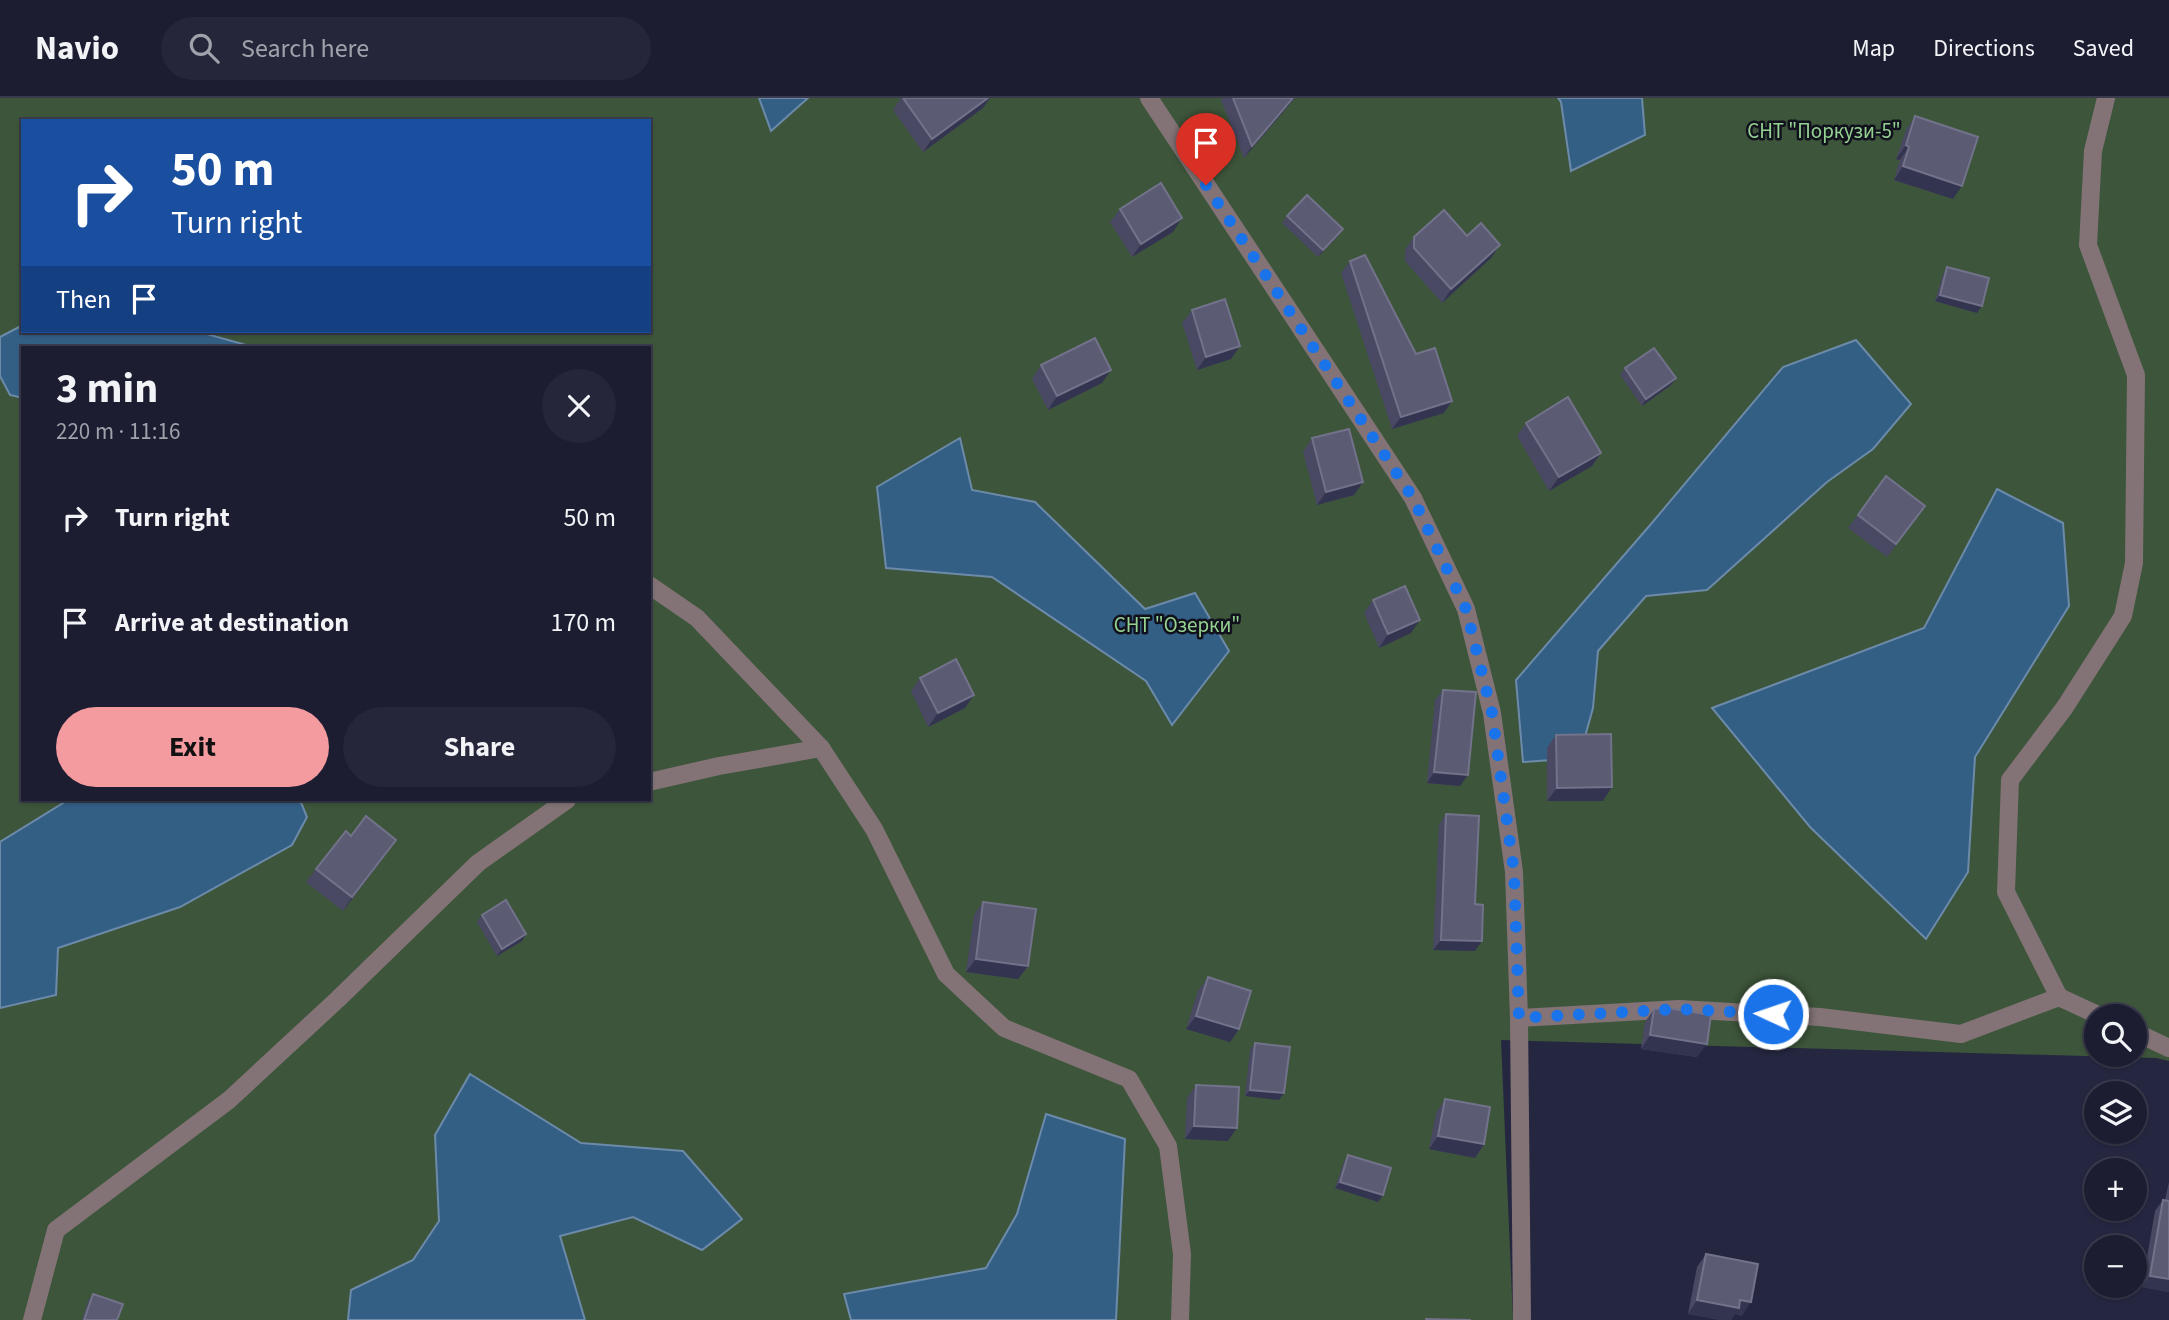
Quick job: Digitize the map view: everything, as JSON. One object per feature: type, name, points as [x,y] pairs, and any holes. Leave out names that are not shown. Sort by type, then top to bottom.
[{"type":"street","points":[[1149,98],[1413,498],[1466,609],[1492,713],[1514,872],[1519,1018],[1522,1320]]},
{"type":"street","points":[[2084,1009],[2059,997],[2006,892],[2010,780],[2064,708],[2123,617],[2134,563],[2136,375],[2088,245],[2093,151],[2106,98]]},
{"type":"street","points":[[651,586],[698,618],[821,748],[874,829],[946,974],[1004,1028],[1129,1079],[1168,1146],[1182,1254],[1180,1320]]},
{"type":"street","points":[[651,782],[821,748]]},
{"type":"street","points":[[32,1320],[56,1230],[229,1100],[478,863],[566,801]]},
{"type":"street","points":[[1519,1018],[1678,1009],[1820,1017],[1961,1034],[2059,997]]},
{"type":"street","points":[[2147,1038],[2169,1048]]},
{"type":"green space","name":"СНТ \"Озерки\"","points":[[0,98],[2169,98],[2169,1061],[2147,1058],[2147,1004],[2084,1004],[2084,1056],[1501,1040],[1513,1320],[0,1320]]},
{"type":"water","points":[[759,98],[808,98],[771,131]]},
{"type":"water","points":[[1558,98],[1642,98],[1645,135],[1571,171],[1561,102]]},
{"type":"water","points":[[21,326],[21,333],[203,333],[250,346],[21,346],[21,398],[10,395],[0,376],[0,337]]},
{"type":"water","points":[[1856,340],[1911,404],[1873,449],[1827,482],[1707,590],[1646,596],[1598,651],[1593,708],[1579,758],[1523,762],[1516,680],[1783,367]]},
{"type":"water","points":[[960,438],[972,490],[1035,502],[1145,609],[1195,593],[1229,651],[1172,725],[1146,681],[992,577],[886,568],[877,487]]},
{"type":"water","points":[[1997,489],[2063,523],[2069,606],[1975,757],[1968,872],[1926,939],[1810,827],[1712,708],[1924,628]]},
{"type":"water","points":[[66,801],[300,801],[307,817],[292,845],[180,907],[58,948],[56,995],[0,1008],[0,842]]},
{"type":"water","points":[[470,1074],[581,1143],[683,1151],[742,1219],[702,1250],[633,1217],[560,1236],[585,1320],[348,1320],[351,1290],[413,1260],[439,1221],[435,1135]]},
{"type":"water","points":[[1046,1114],[1125,1139],[1116,1320],[851,1320],[844,1294],[986,1268],[1017,1214]]},
{"type":"building","points":[[903,98],[988,98],[932,139]]},
{"type":"building","points":[[1233,98],[1293,98],[1252,146]]},
{"type":"building","points":[[1915,116],[1978,137],[1962,186],[1903,166]]},
{"type":"building","points":[[1161,183],[1182,218],[1141,244],[1120,209]]},
{"type":"building","points":[[1307,195],[1343,229],[1323,250],[1287,216]]},
{"type":"building","points":[[1444,210],[1467,236],[1481,223],[1500,245],[1451,289],[1414,248],[1414,237]]},
{"type":"building","points":[[1365,255],[1416,354],[1435,348],[1452,401],[1401,417],[1350,261]]},
{"type":"building","points":[[1947,267],[1989,278],[1982,306],[1940,295]]},
{"type":"building","points":[[1225,299],[1240,346],[1206,357],[1192,310]]},
{"type":"building","points":[[1095,338],[1111,370],[1057,396],[1041,365]]},
{"type":"building","points":[[1654,348],[1676,378],[1646,399],[1625,368]]},
{"type":"building","points":[[1568,397],[1601,453],[1559,477],[1526,423]]},
{"type":"building","points":[[1349,429],[1363,482],[1326,492],[1312,438]]},
{"type":"building","points":[[1886,476],[1925,506],[1896,544],[1858,515]]},
{"type":"building","points":[[1405,586],[1420,620],[1388,634],[1373,600]]},
{"type":"building","points":[[956,659],[974,695],[938,713],[920,678]]},
{"type":"building","points":[[1443,690],[1476,692],[1468,775],[1434,772]]},
{"type":"building","points":[[1611,734],[1612,787],[1557,788],[1556,735]]},
{"type":"building","points":[[1446,814],[1479,816],[1475,904],[1483,905],[1482,941],[1441,940]]},
{"type":"building","points":[[366,816],[396,840],[352,897],[316,869],[346,831],[351,836]]},
{"type":"building","points":[[506,900],[526,934],[502,949],[482,915]]},
{"type":"building","points":[[983,902],[1036,909],[1028,966],[976,959]]},
{"type":"building","points":[[1208,977],[1251,991],[1239,1029],[1196,1016]]},
{"type":"building","points":[[1667,1008],[1711,1015],[1707,1044],[1650,1035],[1654,1009]]},
{"type":"building","points":[[1255,1043],[1290,1047],[1284,1093],[1250,1090]]},
{"type":"building","points":[[1196,1085],[1239,1087],[1237,1128],[1194,1126]]},
{"type":"building","points":[[1445,1099],[1490,1107],[1484,1144],[1438,1136]]},
{"type":"building","points":[[1348,1155],[1391,1168],[1383,1195],[1340,1182]]},
{"type":"building","points":[[2163,1200],[2169,1201],[2169,1279],[2150,1276]]},
{"type":"building","points":[[1706,1254],[1758,1264],[1751,1302],[1740,1300],[1739,1308],[1697,1300]]},
{"type":"building","points":[[93,1294],[123,1304],[117,1320],[84,1320]]},
{"type":"route","points":[[1206,185],[1413,498],[1466,609],[1492,713],[1514,872],[1519,1018],[1678,1009],[1773,1014]]},
{"type":"park label","name":"СНТ \"Поркузи-5\"","points":[[1824,131]]}]
